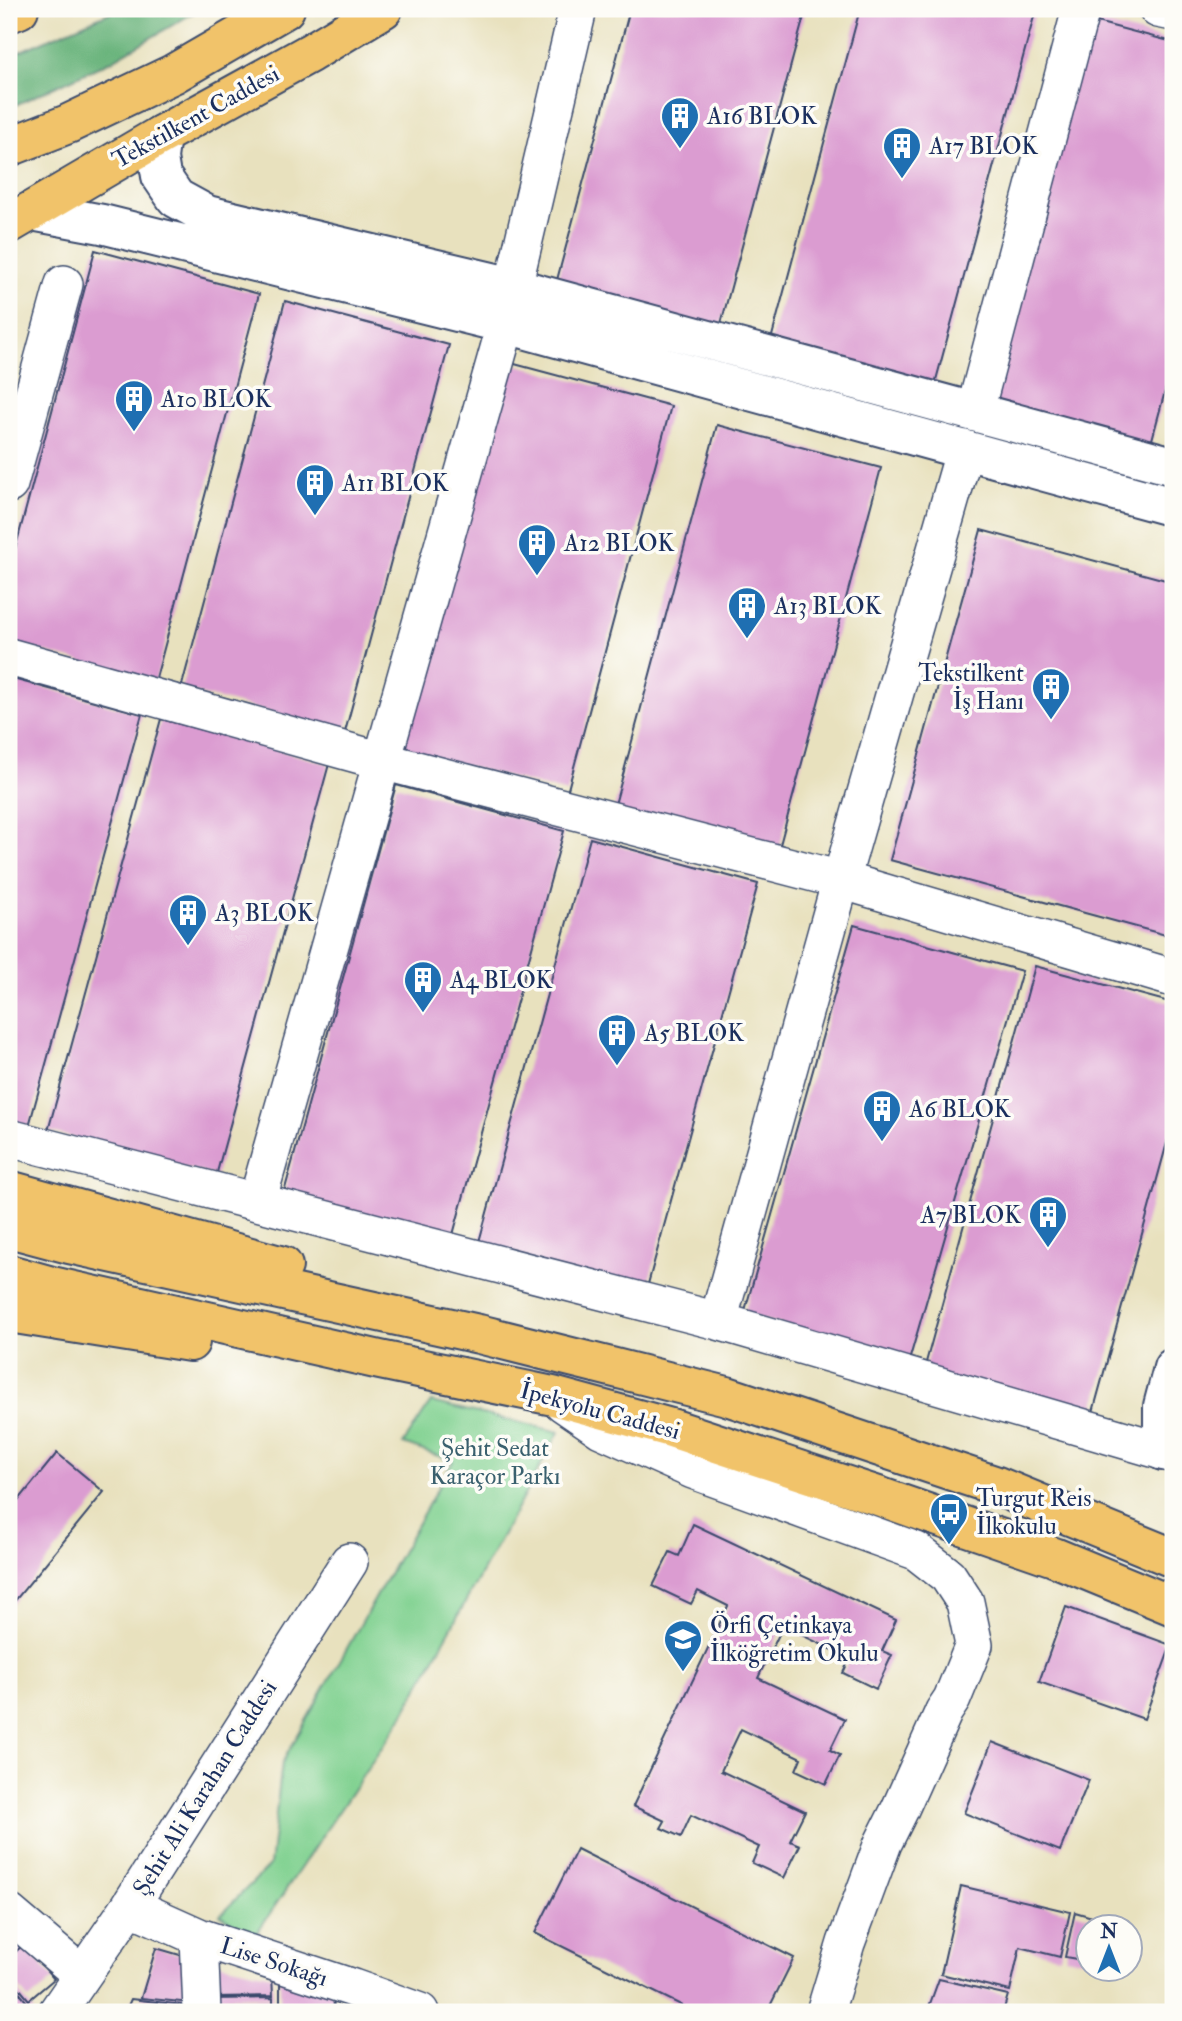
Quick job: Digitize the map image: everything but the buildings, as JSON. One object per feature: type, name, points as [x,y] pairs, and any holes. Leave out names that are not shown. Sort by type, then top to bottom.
[{"type":"main road","points":[[9,13],[19,9]]},
{"type":"main road","name":"Tekstilkent Caddesi","points":[[22,142],[68,124],[173,74],[285,9]]},
{"type":"main road","name":"Tekstilkent Caddesi","points":[[27,208],[310,53],[383,9]]},
{"type":"main road","points":[[22,142],[53,151],[60,159],[62,175],[27,208]]},
{"type":"main road","points":[[9,1190],[324,1278],[480,1334]]},
{"type":"main road","name":"İpekyolu Caddesi","points":[[9,1228],[69,1244],[480,1334],[727,1396],[997,1486],[1173,1558]]},
{"type":"main road","name":"İpekyolu Caddesi","points":[[9,1274],[51,1286],[380,1360],[553,1396],[671,1428],[1054,1557],[1173,1606]]},
{"type":"main road","points":[[9,1313],[234,1349],[380,1360]]},
{"type":"street","points":[[257,1202],[506,324],[578,9]]},
{"type":"street","points":[[718,1321],[965,449],[1081,9]]},
{"type":"street","points":[[1158,9],[1173,12]]},
{"type":"street","points":[[161,135],[158,158],[161,176],[176,198],[207,215],[513,287],[1173,466]]},
{"type":"street","points":[[27,208],[102,224],[506,324],[1173,507]]},
{"type":"street","points":[[9,484],[64,284]]},
{"type":"street","points":[[9,657],[382,761],[841,880],[1173,978]]},
{"type":"street","points":[[9,1138],[718,1321],[1170,1449],[1163,1406],[1173,1368]]},
{"type":"street","points":[[553,1396],[601,1429],[693,1470],[916,1551],[947,1576],[965,1602],[974,1645],[952,1699],[883,1843],[846,1943],[825,2012]]},
{"type":"street","name":"Şehit Ali Karahan Caddesi","points":[[57,2012],[130,1906],[348,1562]]},
{"type":"street","name":"Lise Sokağı","points":[[130,1906],[354,2000],[420,2012]]},
{"type":"street","points":[[13,1923],[82,1975]]},
{"type":"street","points":[[199,1937],[202,2012]]},
{"type":"green space","points":[[118,9],[200,9],[111,61],[9,108],[9,56]]},
{"type":"green space","name":"Şehit Sedat Karaçor Parkı","points":[[431,1402],[559,1432],[401,1719],[254,1937],[220,1915],[270,1865],[282,1763],[453,1461],[403,1444]]},
{"type":"place","name":"A16 BLOK","points":[[680,150]]},
{"type":"place","name":"A17 BLOK","points":[[902,180]]},
{"type":"place","name":"A10 BLOK","points":[[134,433]]},
{"type":"place","name":"A11 BLOK","points":[[315,517]]},
{"type":"place","name":"A12 BLOK","points":[[537,577]]},
{"type":"place","name":"A13 BLOK","points":[[747,640]]},
{"type":"place","name":"Tekstilkent İş Hanı","points":[[1051,721]]},
{"type":"place","name":"A3 BLOK","points":[[188,947]]},
{"type":"place","name":"A4 BLOK","points":[[423,1014]]},
{"type":"place","name":"A5 BLOK","points":[[617,1067]]},
{"type":"place","name":"A6 BLOK","points":[[882,1143]]},
{"type":"place","name":"A7 BLOK","points":[[1048,1249]]},
{"type":"place","name":"Turgut Reis İlkokulu","points":[[949,1546]]},
{"type":"place","name":"Örfi Çetinkaya İlköğretim Okulu","points":[[683,1673]]}]
